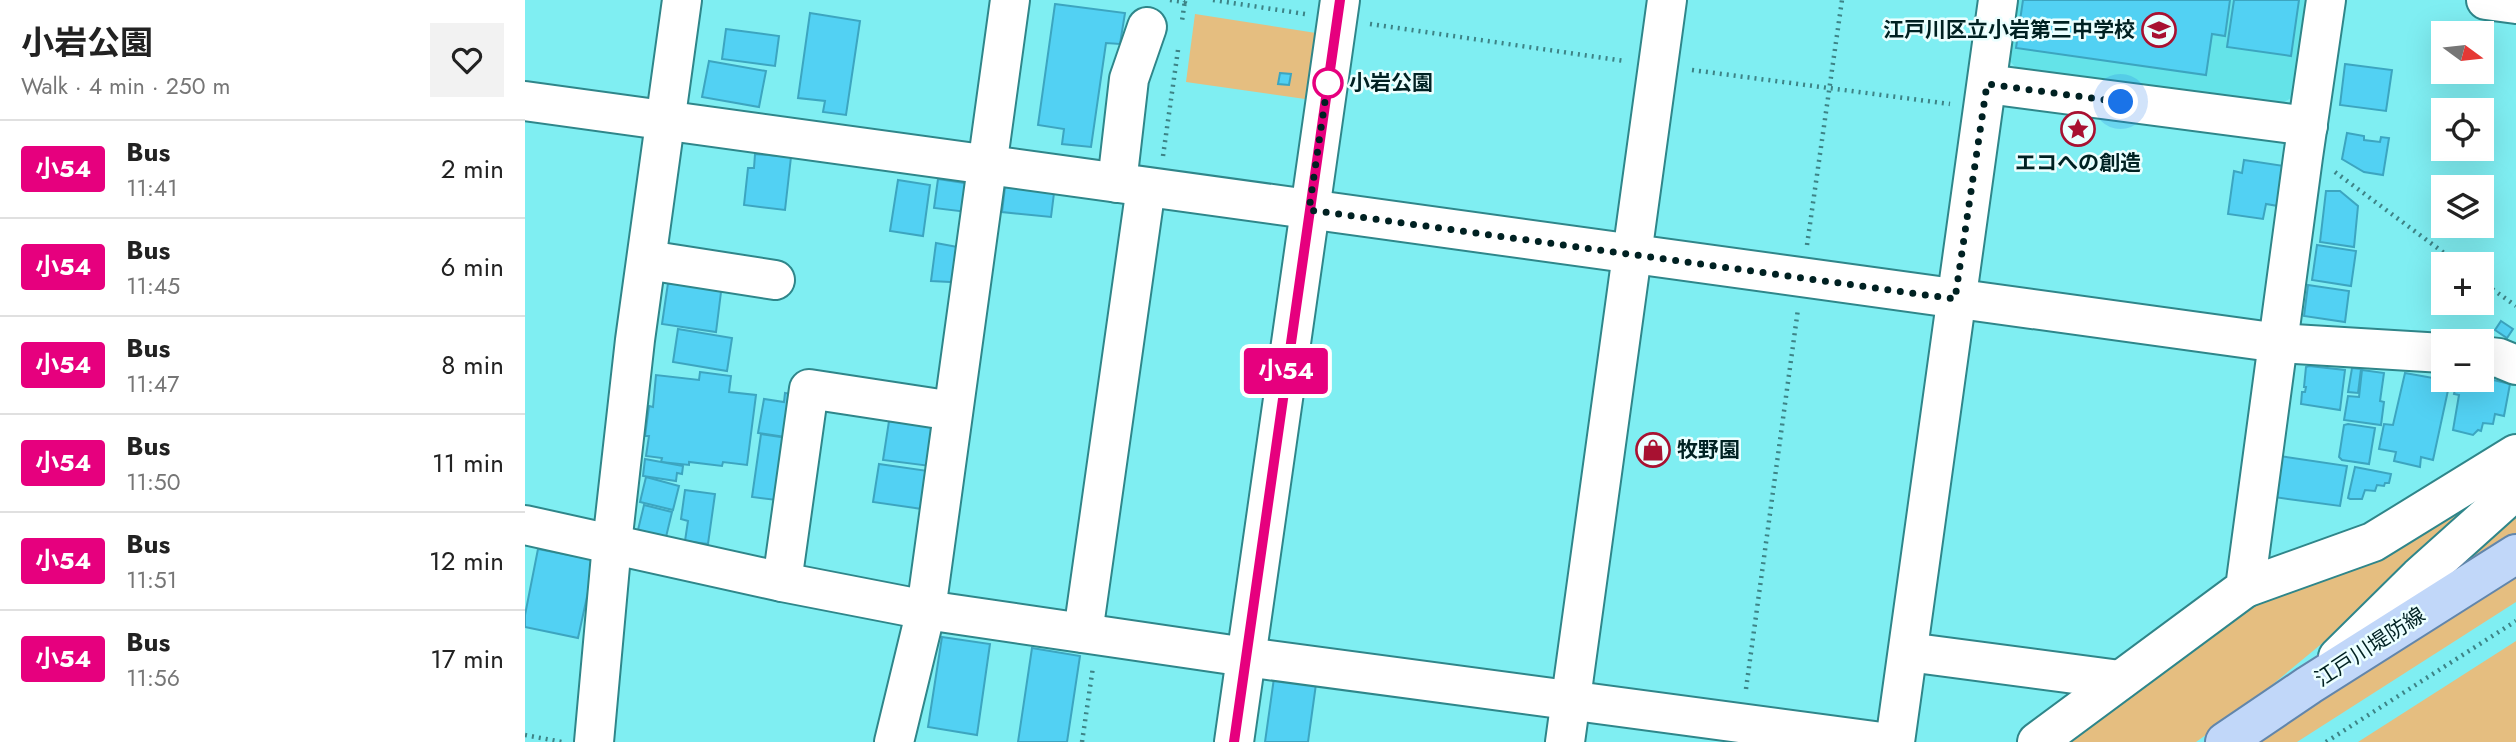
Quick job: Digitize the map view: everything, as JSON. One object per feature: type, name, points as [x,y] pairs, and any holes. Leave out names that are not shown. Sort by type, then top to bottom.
[{"type":"main road","name":"江戸川堤防線","points":[[2225,742],[2309,685],[2516,554]]},
{"type":"street","points":[[594,742],[612,544],[635,340],[682,0]]},
{"type":"street","points":[[894,742],[926,611],[1010,0]]},
{"type":"street","points":[[1565,742],[1667,0]]},
{"type":"street","points":[[1895,742],[1955,299],[1974,95],[1998,0]]},
{"type":"street","points":[[2245,588],[2326,0]]},
{"type":"street","points":[[2486,0],[2516,4]]},
{"type":"street","points":[[1234,742],[1337,13]]},
{"type":"street","points":[[1090,634],[1140,186],[1129,79],[1169,25]]},
{"type":"street","points":[[1974,95],[2308,126]]},
{"type":"street","points":[[525,101],[2279,343],[2431,352]]},
{"type":"street","points":[[647,260],[775,280]]},
{"type":"street","points":[[2494,357],[2516,365]]},
{"type":"street","points":[[782,582],[809,389],[953,411]]},
{"type":"street","points":[[2037,742],[2245,588],[2373,542],[2516,454]]},
{"type":"street","points":[[2309,685],[2419,577],[2516,491]]},
{"type":"street","points":[[525,525],[926,611],[1246,657],[1882,742]]},
{"type":"street","points":[[1908,652],[2120,680]]},
{"type":"path","points":[[1213,0],[1337,13],[1629,62]]},
{"type":"path","points":[[1742,723],[1842,0]]},
{"type":"path","points":[[1169,25],[1185,1]]},
{"type":"path","points":[[1140,186],[1169,25],[1185,1]]},
{"type":"path","points":[[1687,70],[1830,87],[1974,95]]},
{"type":"path","points":[[2331,169],[2443,252]]},
{"type":"path","points":[[2494,290],[2516,306]]},
{"type":"path","points":[[2326,742],[2516,621]]},
{"type":"path","points":[[1082,742],[1090,634]]},
{"type":"path","points":[[525,735],[565,742]]},
{"type":"shaded area","name":"江戸川区立小岩第三中学校","points":[[2016,0],[2309,0],[2296,95],[2279,105],[2018,70],[2008,59]]},
{"type":"shaded area","points":[[1195,14],[1316,33],[1305,99],[1186,82]]},
{"type":"shaded area","points":[[2516,467],[2424,556],[2249,704],[2196,742],[2063,742],[2238,609]]},
{"type":"shaded area","points":[[2516,509],[2516,535],[2422,594]]},
{"type":"shaded area","points":[[2516,573],[2516,602],[2297,742],[2253,742]]},
{"type":"shaded area","points":[[2516,641],[2516,742],[2358,742]]},
{"type":"building","points":[[2023,0],[2230,0],[2225,36],[2212,34],[2206,75],[2016,48]]},
{"type":"building","points":[[2234,0],[2299,0],[2291,56],[2227,47]]},
{"type":"building","points":[[1055,4],[1125,13],[1120,44],[1106,43],[1091,147],[1062,144],[1064,129],[1038,125]]},
{"type":"building","points":[[810,13],[860,21],[846,115],[823,112],[825,101],[798,98]]},
{"type":"building","points":[[726,29],[779,36],[775,66],[722,59]]},
{"type":"building","points":[[709,61],[766,71],[759,107],[702,97]]},
{"type":"building","points":[[2345,64],[2392,70],[2386,111],[2340,105]]},
{"type":"building","points":[[1280,73],[1291,74],[1289,85],[1278,84]]},
{"type":"building","points":[[2347,133],[2364,136],[2364,140],[2380,142],[2381,137],[2389,138],[2383,175],[2364,172],[2342,159]]},
{"type":"building","points":[[755,154],[791,157],[785,210],[744,205],[748,168],[754,168]]},
{"type":"building","points":[[2244,160],[2284,166],[2278,206],[2266,204],[2263,219],[2228,214],[2234,171],[2242,173]]},
{"type":"building","points":[[938,179],[971,184],[967,212],[934,208]]},
{"type":"building","points":[[898,180],[930,185],[923,236],[890,231]]},
{"type":"building","points":[[1005,187],[1054,193],[1051,217],[1002,212]]},
{"type":"building","points":[[2326,191],[2340,191],[2358,206],[2354,247],[2320,242]]},
{"type":"building","points":[[936,243],[963,248],[958,277],[950,282],[931,281]]},
{"type":"building","points":[[2317,245],[2356,251],[2351,286],[2312,280]]},
{"type":"building","points":[[668,283],[722,284],[716,332],[662,324]]},
{"type":"building","points":[[2308,285],[2349,291],[2345,322],[2304,316]]},
{"type":"building","points":[[2501,321],[2513,329],[2507,338],[2495,330]]},
{"type":"building","points":[[678,329],[732,338],[727,371],[673,362]]},
{"type":"building","points":[[2306,367],[2345,370],[2340,410],[2301,404],[2302,392],[2305,392],[2306,387]]},
{"type":"building","points":[[2352,368],[2361,369],[2358,393],[2348,392]]},
{"type":"building","points":[[2362,370],[2384,373],[2380,401],[2384,402],[2381,425],[2344,420],[2348,396],[2359,397]]},
{"type":"building","points":[[700,372],[731,376],[729,392],[756,395],[747,465],[723,462],[722,466],[689,462],[689,465],[661,462],[662,458],[646,456],[649,436],[645,436],[649,406],[653,407],[656,375],[699,380]]},
{"type":"building","points":[[2405,373],[2431,378],[2431,392],[2448,392],[2433,460],[2421,457],[2420,467],[2394,461],[2396,452],[2379,449],[2384,424],[2393,425]]},
{"type":"building","points":[[2494,380],[2510,384],[2504,416],[2495,414],[2493,424],[2483,423],[2481,431],[2478,430],[2473,435],[2453,430],[2459,395],[2454,394],[2494,392]]},
{"type":"building","points":[[785,393],[799,395],[792,438],[758,433],[764,399],[784,402]]},
{"type":"building","points":[[889,421],[936,427],[930,466],[883,460]]},
{"type":"building","points":[[2344,425],[2375,428],[2369,464],[2342,460],[2339,457]]},
{"type":"building","points":[[761,434],[794,439],[785,501],[752,497]]},
{"type":"building","points":[[2280,456],[2347,466],[2340,506],[2274,497]]},
{"type":"building","points":[[645,459],[683,466],[682,474],[677,473],[676,481],[643,476]]},
{"type":"building","points":[[879,464],[928,471],[922,509],[873,502]]},
{"type":"building","points":[[2355,467],[2391,474],[2389,483],[2384,486],[2377,485],[2375,491],[2365,490],[2362,499],[2350,499],[2348,498]]},
{"type":"building","points":[[646,477],[679,486],[673,510],[640,502]]},
{"type":"building","points":[[685,490],[715,494],[708,544],[685,541],[688,521],[681,519]]},
{"type":"building","points":[[644,505],[672,512],[666,537],[638,530]]},
{"type":"building","points":[[538,549],[595,560],[578,638],[525,627]]},
{"type":"building","points":[[942,637],[990,644],[977,735],[928,727]]},
{"type":"building","points":[[1032,648],[1080,656],[1067,742],[1018,742]]},
{"type":"building","points":[[1274,678],[1316,684],[1308,742],[1265,742]]},
{"type":"bus line","name":"小54","points":[[1234,742],[1340,0]]},
{"type":"place","name":"江戸川区立小岩第三中学校","points":[[2159,30]]},
{"type":"place","name":"小岩公園","points":[[1328,83]]},
{"type":"place","name":"エコへの創造","points":[[2078,129]]},
{"type":"place","name":"牧野園","points":[[1653,450]]},
{"type":"route","points":[[1328,83],[1329,74],[1309,210],[1955,299],[1987,84],[2121,102]]}]
